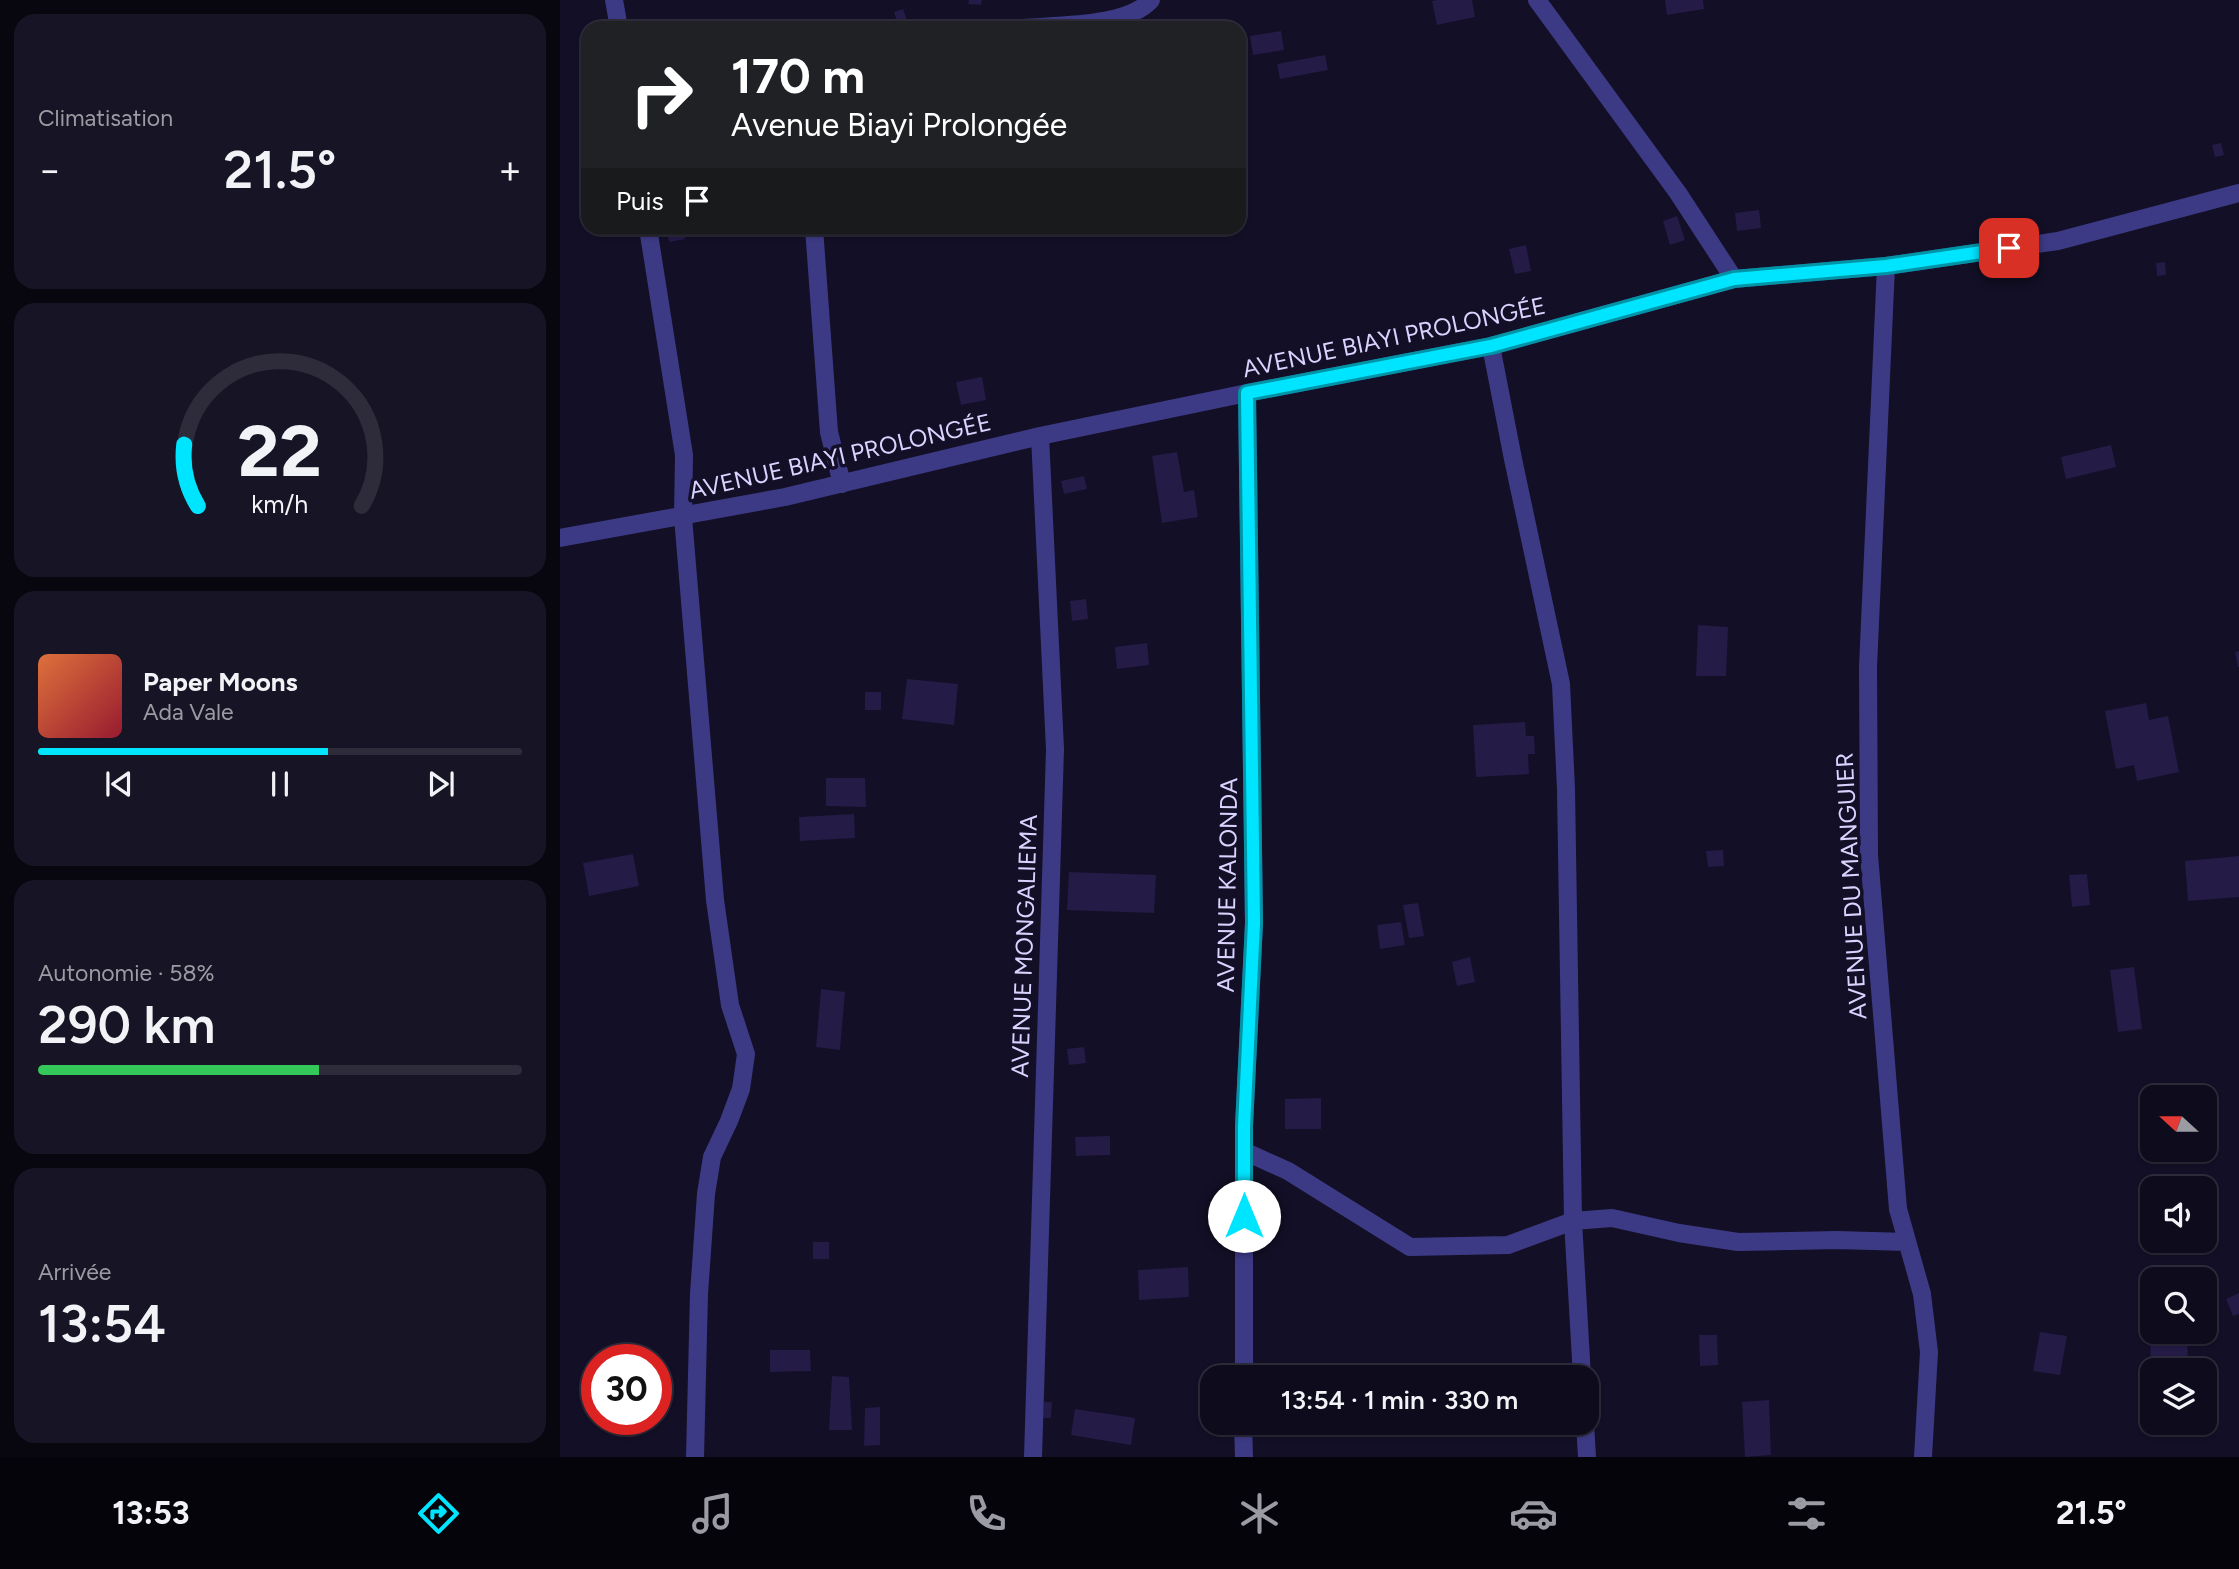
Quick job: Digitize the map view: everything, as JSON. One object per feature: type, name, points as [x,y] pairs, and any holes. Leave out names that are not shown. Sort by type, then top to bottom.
[{"type":"street","points":[[614,0],[618,21]]},
{"type":"street","points":[[1098,21],[1120,19],[1151,0]]},
{"type":"street","points":[[1537,0],[1678,193],[1734,279]]},
{"type":"street","name":"AVENUE BIAYI PROLONGÉE","points":[[560,538],[785,497],[1040,436],[1491,346],[1734,279],[1886,266],[2058,241],[2239,193]]},
{"type":"street","points":[[649,235],[684,455],[682,517],[715,900],[730,1005],[746,1054],[741,1089],[712,1157],[706,1194],[699,1294],[695,1457]]},
{"type":"street","points":[[815,235],[830,432],[842,484]]},
{"type":"street","name":"AVENUE DU MANGUIER","points":[[1886,266],[1868,667],[1869,855],[1898,1209],[1922,1294],[1929,1352],[1923,1457]]},
{"type":"street","points":[[1491,346],[1561,684],[1567,803],[1573,1222],[1581,1365]]},
{"type":"street","name":"AVENUE KALONDA","points":[[1244,1365],[1244,1126],[1254,923],[1247,393]]},
{"type":"street","name":"AVENUE MONGALIEMA","points":[[1033,1457],[1055,749],[1040,436]]},
{"type":"street","points":[[1246,1152],[1288,1171],[1410,1247],[1508,1245],[1573,1222],[1612,1218],[1678,1233],[1738,1242],[1907,1242]]},
{"type":"street","points":[[1243,1435],[1244,1457]]},
{"type":"street","points":[[1586,1435],[1587,1457]]},
{"type":"building","points":[[969,0],[982,0],[981,5],[968,4]]},
{"type":"building","points":[[1472,0],[1475,17],[1437,25],[1432,1]]},
{"type":"building","points":[[1665,0],[1703,0],[1704,9],[1667,15]]},
{"type":"building","points":[[903,9],[908,21],[897,21],[894,12]]},
{"type":"building","points":[[1281,31],[1284,50],[1253,55],[1250,36]]},
{"type":"building","points":[[1325,55],[1328,70],[1280,79],[1277,64]]},
{"type":"building","points":[[2221,143],[2224,155],[2215,157],[2212,145]]},
{"type":"building","points":[[1759,210],[1761,228],[1737,231],[1735,213]]},
{"type":"building","points":[[1677,216],[1685,240],[1670,245],[1663,221]]},
{"type":"building","points":[[668,235],[685,235],[685,239],[669,242]]},
{"type":"building","points":[[1526,245],[1531,271],[1515,274],[1509,249]]},
{"type":"building","points":[[2165,262],[2166,275],[2157,276],[2156,263]]},
{"type":"building","points":[[982,377],[986,400],[961,405],[956,382]]},
{"type":"building","points":[[2111,445],[2116,467],[2066,479],[2061,457]]},
{"type":"building","points":[[1177,452],[1184,492],[1194,490],[1198,517],[1162,523],[1152,456]]},
{"type":"building","points":[[1084,476],[1087,489],[1064,494],[1061,481]]},
{"type":"building","points":[[1086,599],[1088,619],[1072,621],[1070,601]]},
{"type":"building","points":[[1698,625],[1728,627],[1726,676],[1696,676]]},
{"type":"building","points":[[1147,643],[1149,665],[1117,669],[1115,647]]},
{"type":"building","points":[[2239,651],[2239,667],[2238,667],[2235,652]]},
{"type":"building","points":[[907,679],[958,684],[954,725],[902,719]]},
{"type":"building","points":[[865,692],[881,692],[881,710],[865,710]]},
{"type":"building","points":[[2146,703],[2149,720],[2168,716],[2179,772],[2137,781],[2134,765],[2116,769],[2105,711]]},
{"type":"building","points":[[1525,722],[1526,736],[1534,736],[1535,754],[1528,754],[1529,774],[1476,777],[1473,725]]},
{"type":"building","points":[[826,778],[865,778],[866,807],[826,806]]},
{"type":"building","points":[[854,814],[855,838],[800,841],[799,817]]},
{"type":"building","points":[[1723,850],[1724,866],[1708,867],[1706,851]]},
{"type":"building","points":[[633,854],[639,886],[589,896],[583,863]]},
{"type":"building","points":[[2239,856],[2239,897],[2188,901],[2185,861]]},
{"type":"building","points":[[1069,872],[1156,875],[1154,913],[1067,910]]},
{"type":"building","points":[[2087,874],[2090,905],[2072,907],[2069,875]]},
{"type":"building","points":[[1418,903],[1424,936],[1409,938],[1403,905]]},
{"type":"building","points":[[1401,922],[1405,945],[1380,949],[1377,925]]},
{"type":"building","points":[[1470,957],[1475,982],[1457,986],[1452,962]]},
{"type":"building","points":[[2134,967],[2142,1029],[2118,1032],[2110,970]]},
{"type":"building","points":[[821,989],[845,992],[840,1050],[816,1047]]},
{"type":"building","points":[[1084,1047],[1086,1063],[1069,1065],[1067,1049]]},
{"type":"building","points":[[1321,1098],[1321,1129],[1285,1129],[1285,1099]]},
{"type":"building","points":[[1110,1136],[1110,1155],[1076,1156],[1075,1137]]},
{"type":"building","points":[[813,1242],[829,1242],[829,1259],[813,1259]]},
{"type":"building","points":[[1188,1267],[1189,1297],[1139,1300],[1138,1270]]},
{"type":"building","points":[[2239,1293],[2239,1314],[2233,1316],[2226,1299]]},
{"type":"building","points":[[2040,1332],[2067,1336],[2060,1375],[2033,1371]]},
{"type":"building","points":[[1699,1335],[1717,1335],[1718,1365],[1700,1366]]},
{"type":"building","points":[[2150,1344],[2187,1344],[2188,1358],[2151,1358]]},
{"type":"building","points":[[770,1350],[810,1350],[811,1371],[770,1372]]},
{"type":"building","points":[[832,1376],[849,1377],[852,1430],[829,1430]]},
{"type":"building","points":[[1769,1400],[1771,1455],[1745,1457],[1742,1402]]},
{"type":"building","points":[[1044,1402],[1052,1402],[1051,1418],[1043,1418]]},
{"type":"building","points":[[880,1407],[880,1445],[864,1446],[865,1408]]},
{"type":"building","points":[[1075,1409],[1135,1418],[1131,1445],[1071,1435]]},
{"type":"route","points":[[1244,1216],[1244,1126],[1254,923],[1247,393],[1491,346],[1734,279],[1886,266],[2009,248]]}]
